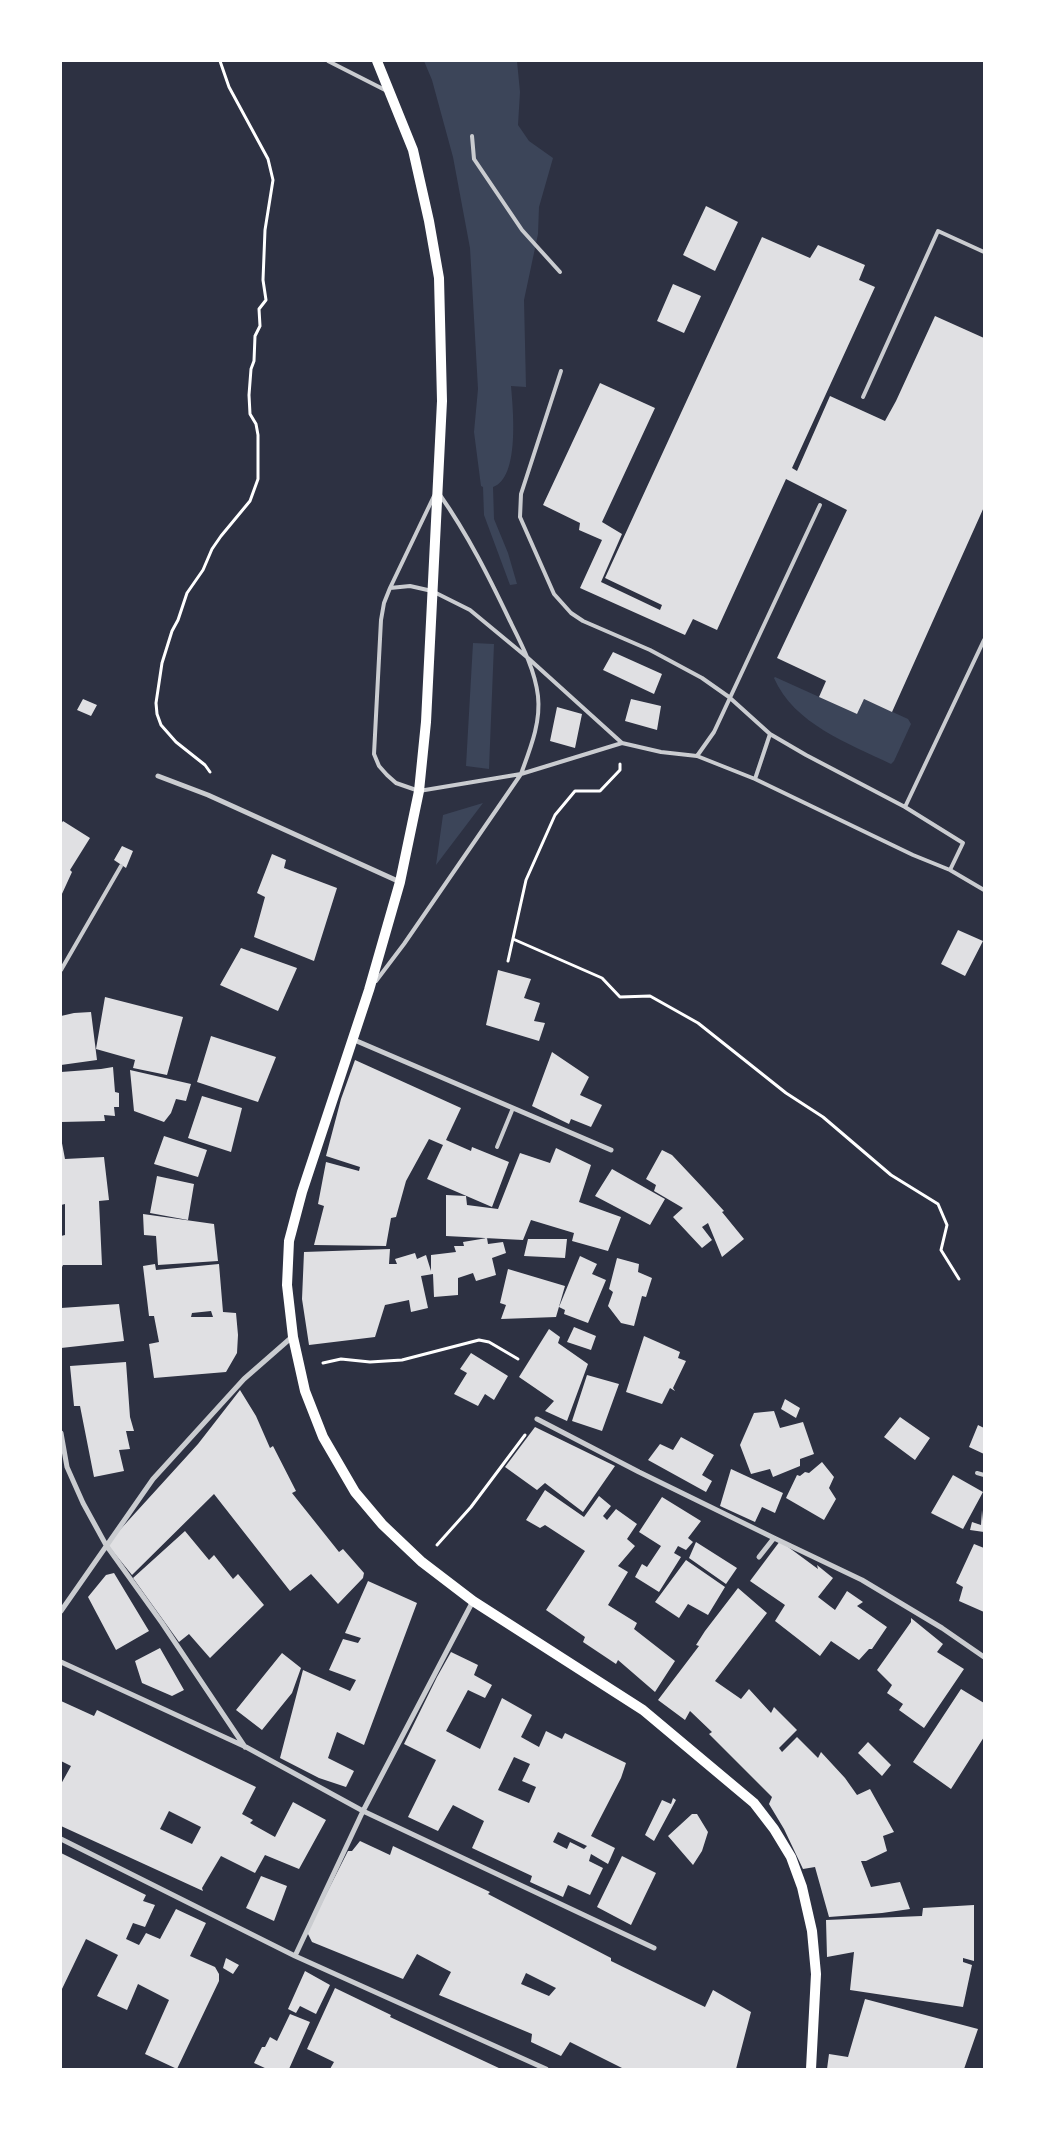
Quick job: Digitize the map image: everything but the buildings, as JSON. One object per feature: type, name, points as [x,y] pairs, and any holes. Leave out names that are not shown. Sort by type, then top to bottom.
[{"type":"main road","points":[[377,61],[392,93],[414,150],[439,278],[442,401],[436,490],[426,722],[419,791],[400,882],[369,990],[302,1192],[289,1241],[287,1285],[293,1336],[306,1391],[323,1436],[355,1492],[382,1524],[422,1562],[473,1601],[643,1710],[754,1803],[774,1829],[791,1857],[802,1887],[812,1931],[816,1974],[811,2069]]},
{"type":"street","points":[[158,776],[208,795],[400,882]]},
{"type":"street","points":[[352,1039],[611,1150]]},
{"type":"street","points":[[61,1611],[106,1545],[160,1472],[244,1379],[293,1336]]},
{"type":"street","points":[[537,1419],[639,1472],[862,1580],[942,1628],[984,1657]]},
{"type":"street","points":[[61,1433],[67,1467],[106,1545],[162,1623],[246,1747]]},
{"type":"street","points":[[759,1558],[774,1538]]},
{"type":"street","points":[[295,1956],[363,1810],[473,1601]]},
{"type":"street","points":[[61,1662],[246,1747],[363,1810],[654,1948]]},
{"type":"street","points":[[61,1839],[295,1956],[546,2069]]},
{"type":"lane","points":[[328,61],[392,93]]},
{"type":"lane","points":[[472,136],[474,159],[522,230],[560,272]]},
{"type":"lane","points":[[863,398],[938,231],[984,252]]},
{"type":"lane","points":[[561,371],[521,494],[520,517],[554,594],[567,609],[583,621],[650,650],[702,678],[729,697],[770,734],[905,807],[963,843],[950,870]]},
{"type":"lane","points":[[369,990],[404,944],[521,774],[532,744],[536,722],[538,696],[528,658],[463,528],[436,490],[384,603],[380,636],[374,754],[379,766],[396,783],[419,791],[521,774],[622,743]]},
{"type":"lane","points":[[697,756],[714,732],[820,505]]},
{"type":"lane","points":[[390,588],[410,586],[432,591],[470,610],[528,658],[622,743],[661,752],[697,756],[755,779],[913,855],[950,870],[984,890]]},
{"type":"lane","points":[[905,807],[984,640]]},
{"type":"lane","points":[[755,779],[770,734]]},
{"type":"lane","points":[[61,970],[64,961],[121,866]]},
{"type":"lane","points":[[497,1147],[513,1108]]},
{"type":"lane","points":[[977,1473],[984,1476]]},
{"type":"path","points":[[208,795],[213,782],[209,772],[205,765],[176,742],[161,725],[156,703],[162,663],[187,593],[203,570],[212,549],[250,501],[258,479],[258,435],[256,424],[250,414],[249,395],[251,369],[254,361],[255,336],[260,326],[259,309],[266,300],[264,280],[265,230],[273,180],[268,160],[229,86],[220,61]]},
{"type":"path","points":[[508,961],[526,880],[555,815],[575,791],[600,791],[620,770],[622,743]]},
{"type":"path","points":[[513,939],[602,978],[620,997],[650,996],[698,1023],[786,1093],[823,1117],[891,1175],[938,1204],[947,1225],[941,1250],[959,1279]]},
{"type":"path","points":[[301,1368],[341,1358],[370,1362],[402,1360],[478,1340],[489,1342],[518,1359]]},
{"type":"path","points":[[422,1562],[471,1507],[537,1419]]},
{"type":"shaded area","points":[[424,61],[517,61],[520,92],[518,125],[529,141],[553,158],[539,207],[538,234],[524,300],[526,387],[511,386],[513,442],[511,457],[502,481],[493,487],[494,519],[508,553],[517,584],[510,585],[484,515],[483,487],[481,486],[474,432],[478,389],[470,248],[453,157],[432,80]]},
{"type":"shaded area","points":[[473,643],[494,644],[489,769],[466,766]]},
{"type":"shaded area","points":[[775,677],[857,714],[864,699],[908,719],[911,724],[894,761],[891,764],[840,740],[808,720],[783,694]]},
{"type":"shaded area","points":[[483,803],[436,865],[443,815]]}]
